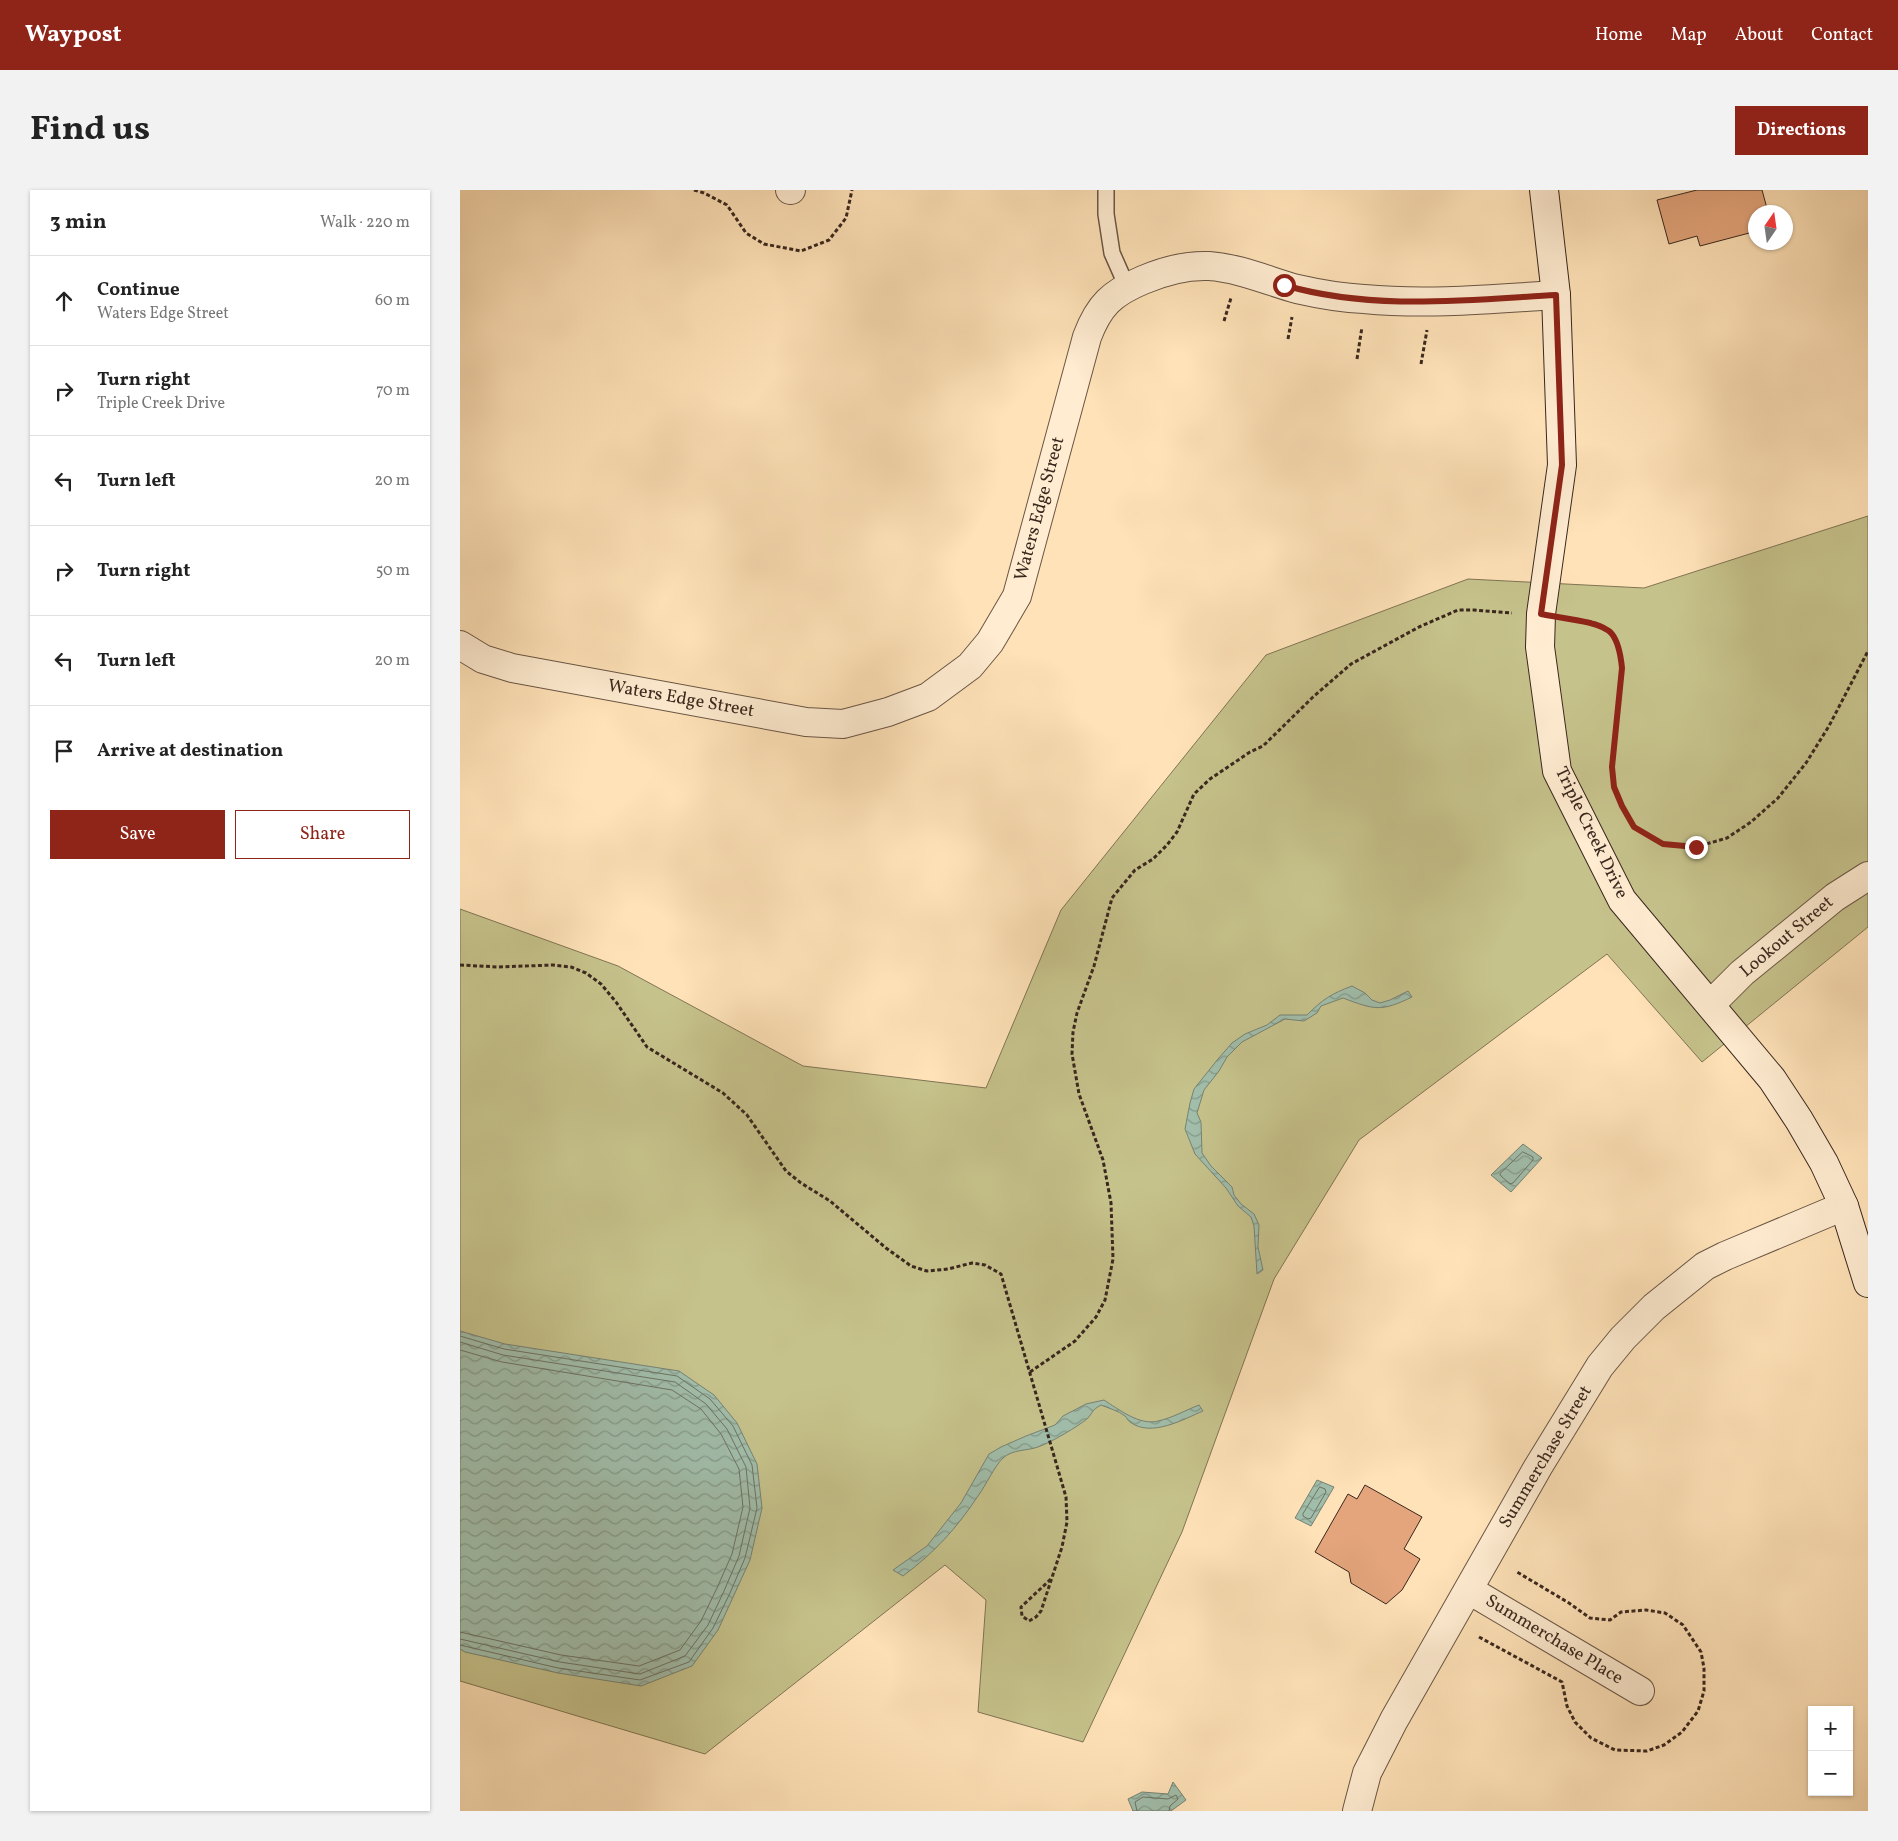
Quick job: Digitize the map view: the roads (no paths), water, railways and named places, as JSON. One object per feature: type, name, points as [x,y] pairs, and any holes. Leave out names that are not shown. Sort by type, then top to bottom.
[{"type":"street","name":"Triple Creek Drive","points":[[1544,190],[1556,295],[1562,465],[1541,614],[1540,647],[1556,771],[1622,900],[1772,1079],[1824,1163],[1844,1206],[1868,1282]]},
{"type":"street","name":"Waters Edge Street","points":[[460,645],[483,660],[521,669],[806,722],[843,724],[888,712],[928,697],[970,666],[990,642],[1017,596],[1087,336],[1095,316],[1108,300],[1127,286],[1154,275],[1180,268],[1211,266],[1255,276],[1298,289],[1365,300],[1432,302],[1556,295]]},
{"type":"street","name":"Lookout Street","points":[[1711,1004],[1742,973],[1835,897],[1868,876]]},
{"type":"street","name":"Summerchase Street","points":[[1356,1811],[1367,1773],[1394,1720],[1538,1467],[1600,1366],[1623,1338],[1654,1306],[1705,1266],[1844,1206]]},
{"type":"street","name":"Summerchase Place","points":[[1469,1590],[1640,1691]]},
{"type":"lane","points":[[1106,190],[1106,214],[1112,253],[1127,286]]},
{"type":"water","points":[[1352,986],[1365,993],[1372,1000],[1380,1003],[1408,991],[1412,997],[1393,1005],[1378,1008],[1343,998],[1321,1006],[1317,1013],[1304,1021],[1285,1019],[1242,1042],[1227,1057],[1204,1090],[1197,1113],[1201,1122],[1202,1153],[1211,1166],[1232,1187],[1234,1195],[1241,1204],[1254,1214],[1259,1225],[1258,1247],[1263,1270],[1257,1274],[1254,1226],[1251,1217],[1238,1206],[1226,1188],[1195,1154],[1185,1129],[1194,1089],[1232,1043],[1245,1034],[1267,1025],[1280,1015],[1307,1015],[1328,998]]},
{"type":"water","points":[[1523,1144],[1542,1158],[1511,1192],[1491,1175]]},
{"type":"water","points":[[460,1331],[505,1344],[679,1371],[714,1395],[737,1423],[757,1464],[762,1508],[750,1560],[718,1630],[692,1666],[641,1686],[558,1673],[465,1652],[460,1649]]},
{"type":"water","points":[[1104,1400],[1129,1416],[1151,1422],[1168,1418],[1199,1405],[1203,1411],[1167,1426],[1148,1428],[1129,1422],[1123,1414],[1101,1405],[1084,1421],[1057,1438],[1038,1447],[1011,1453],[1003,1458],[962,1519],[935,1549],[903,1576],[893,1570],[927,1546],[961,1503],[989,1454],[1026,1436],[1055,1425],[1063,1416],[1086,1404]]},
{"type":"water","points":[[1317,1480],[1334,1487],[1311,1526],[1295,1518]]},
{"type":"water","points":[[1173,1782],[1186,1800],[1171,1811],[1133,1811],[1128,1799],[1142,1792],[1168,1794]]}]
